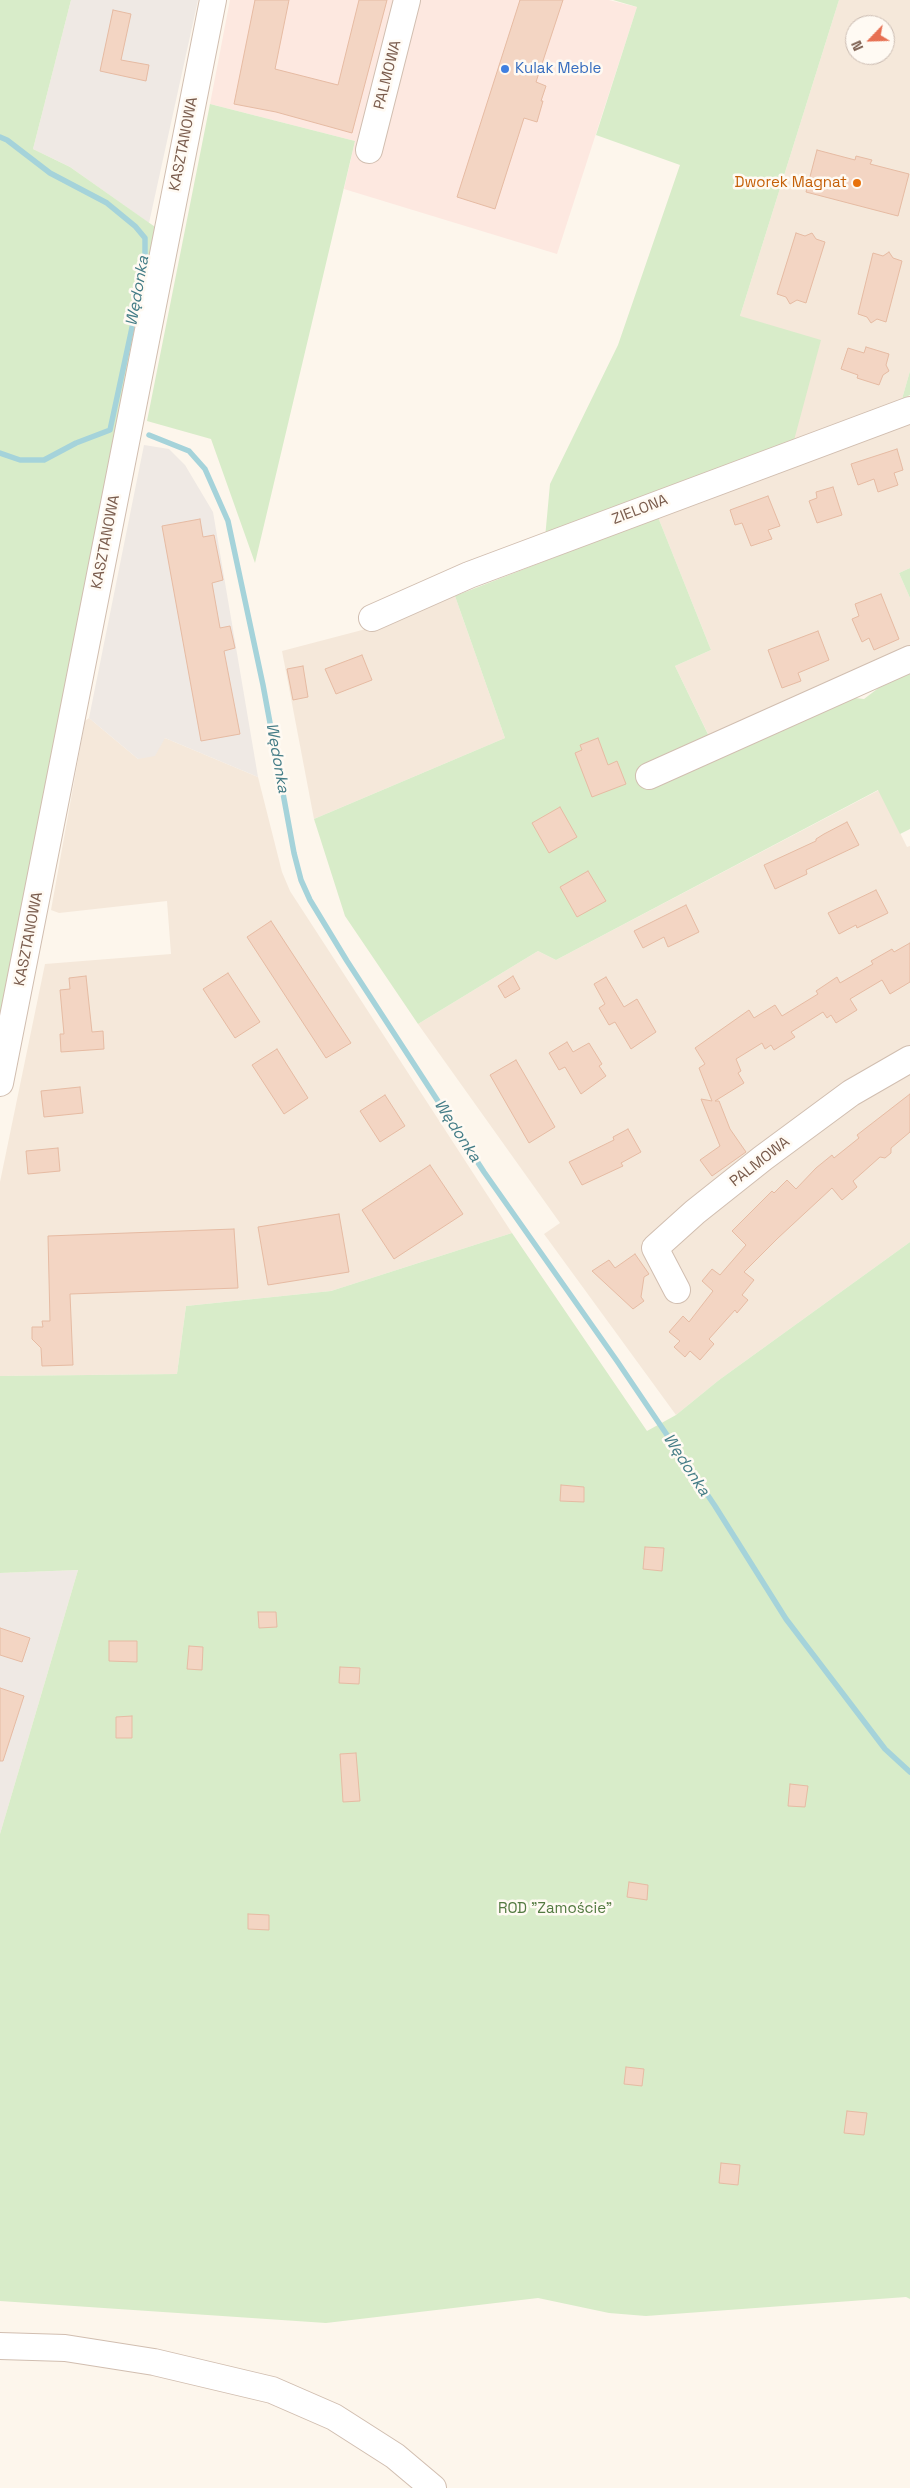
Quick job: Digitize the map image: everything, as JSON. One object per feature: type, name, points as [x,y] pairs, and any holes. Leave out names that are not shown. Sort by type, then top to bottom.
[{"type":"street","name":"KASZTANOWA","points":[[0,1083],[213,0]]},
{"type":"street","name":"PALMOWA","points":[[369,150],[407,0]]},
{"type":"street","name":"ZIELONA","points":[[372,618],[469,575],[910,410]]},
{"type":"street","points":[[650,776],[910,659]]},
{"type":"street","name":"PALMOWA","points":[[677,1290],[655,1248],[695,1212],[850,1093],[910,1059]]},
{"type":"street","points":[[0,2346],[66,2348],[154,2362],[272,2390],[334,2417],[395,2456],[433,2488]]},
{"type":"shaded area","points":[[71,0],[198,0],[149,223],[70,167],[33,149]]},
{"type":"shaded area","points":[[230,0],[609,0],[637,7],[557,254],[344,189],[355,141],[210,104]]},
{"type":"shaded area","points":[[839,0],[910,0],[910,371],[902,399],[793,444],[740,316]]},
{"type":"shaded area","points":[[910,421],[910,568],[899,573],[910,598],[910,650],[710,738],[675,666],[711,650],[658,517]]},
{"type":"shaded area","points":[[144,445],[169,449],[185,465],[213,512],[258,777],[165,738],[155,756],[138,759],[89,718]]},
{"type":"shaded area","points":[[455,596],[505,738],[314,819],[282,651],[366,629]]},
{"type":"shaded area","points":[[89,718],[138,759],[165,738],[258,777],[282,872],[290,891],[512,1233],[331,1291],[186,1306],[177,1374],[0,1376],[0,1182],[45,964],[171,954],[167,901],[59,913],[51,910],[85,721]]},
{"type":"shaded area","points":[[879,790],[907,847],[910,846],[910,1242],[719,1380],[676,1415],[544,1234],[560,1223],[418,1024],[538,951],[556,960]]},
{"type":"shaded area","points":[[78,1570],[0,1834],[0,1573]]},
{"type":"green space","points":[[0,0],[71,0],[33,149],[70,167],[158,229],[113,439],[0,1024]]},
{"type":"green space","points":[[613,0],[839,0],[740,316],[821,340],[793,444],[545,538],[550,484],[618,345],[680,165],[596,135],[637,7]]},
{"type":"green space","points":[[210,104],[355,141],[255,563],[211,439],[147,421]]},
{"type":"green space","points":[[910,371],[910,395],[902,399]]},
{"type":"green space","points":[[658,517],[711,650],[675,666],[718,755],[846,697],[864,699],[910,664],[910,829],[900,834],[878,790],[556,960],[538,951],[418,1024],[345,916],[314,819],[505,738],[455,596]]},
{"type":"green space","points":[[910,568],[910,598],[899,573]]},
{"type":"green space","name":"ROD \"Zamoście\"","points":[[512,1233],[647,1431],[676,1415],[719,1380],[910,1242],[910,2299],[906,2297],[646,2316],[609,2313],[538,2298],[326,2323],[0,2301],[0,1834],[78,1570],[0,1573],[0,1376],[177,1374],[186,1306],[331,1291]]},
{"type":"building","points":[[255,0],[289,0],[275,69],[338,85],[359,0],[387,0],[352,133],[276,112],[234,104]]},
{"type":"building","points":[[520,0],[563,0],[536,82],[546,86],[537,122],[524,118],[495,209],[457,197]]},
{"type":"building","points":[[113,10],[131,14],[121,60],[149,65],[146,81],[100,71]]},
{"type":"building","name":"Dworek Magnat","points":[[817,150],[855,160],[856,156],[872,160],[870,164],[909,174],[898,216],[806,192]]},
{"type":"building","points":[[796,233],[805,236],[812,233],[816,239],[825,242],[806,303],[797,300],[790,304],[786,297],[777,294]]},
{"type":"building","points":[[889,252],[893,258],[902,261],[886,322],[877,319],[871,323],[867,317],[858,314],[873,253],[883,256]]},
{"type":"building","points":[[866,347],[889,354],[886,365],[889,371],[883,375],[879,385],[857,378],[858,375],[841,369],[848,348],[864,353]]},
{"type":"building","points":[[897,449],[903,470],[894,473],[898,485],[878,492],[874,479],[858,485],[851,464]]},
{"type":"building","points":[[833,487],[842,515],[817,523],[809,501],[817,498],[816,492]]},
{"type":"building","points":[[768,496],[780,526],[768,530],[772,539],[751,546],[742,523],[735,525],[730,510]]},
{"type":"building","points":[[200,519],[203,537],[214,535],[223,580],[212,583],[220,628],[230,626],[235,648],[224,651],[240,734],[201,741],[162,526]]},
{"type":"building","points":[[881,594],[899,639],[874,650],[869,638],[862,642],[852,619],[859,616],[855,604]]},
{"type":"building","points":[[818,631],[829,660],[798,673],[801,681],[782,688],[768,650]]},
{"type":"building","points":[[362,655],[372,680],[336,694],[325,669]]},
{"type":"building","points":[[303,666],[308,697],[293,700],[287,669]]},
{"type":"building","points":[[598,738],[608,765],[617,761],[626,784],[592,797],[575,753],[582,750],[580,745]]},
{"type":"building","points":[[560,807],[577,837],[549,853],[532,823]]},
{"type":"building","points":[[847,822],[859,845],[806,870],[807,874],[775,889],[764,865],[816,841],[816,839],[824,834]]},
{"type":"building","points":[[588,871],[606,901],[577,917],[560,887]]},
{"type":"building","points":[[876,890],[888,913],[857,928],[856,925],[839,934],[828,913]]},
{"type":"building","points":[[686,905],[699,932],[668,947],[664,937],[643,948],[634,931]]},
{"type":"building","points":[[271,921],[351,1043],[326,1058],[247,937]]},
{"type":"building","points":[[910,943],[910,982],[890,994],[882,980],[850,999],[857,1010],[836,1023],[831,1015],[827,1018],[823,1012],[791,1032],[795,1037],[774,1050],[771,1045],[765,1049],[762,1043],[736,1059],[741,1071],[738,1073],[744,1083],[715,1101],[719,1101],[730,1129],[746,1152],[712,1176],[700,1160],[720,1146],[701,1099],[712,1101],[699,1068],[705,1064],[695,1048],[749,1010],[754,1018],[775,1005],[782,1016],[818,994],[816,991],[837,977],[840,983],[873,964],[871,961],[892,949],[894,952]]},
{"type":"building","points":[[228,973],[260,1022],[235,1038],[203,989]]},
{"type":"building","points":[[86,976],[92,1032],[103,1031],[104,1049],[61,1052],[60,1034],[64,1034],[60,990],[70,989],[69,978]]},
{"type":"building","points":[[513,976],[520,989],[505,998],[498,986]]},
{"type":"building","points":[[606,977],[624,1007],[637,999],[656,1032],[631,1049],[615,1022],[609,1025],[599,1008],[605,1004],[594,984]]},
{"type":"building","points":[[567,1042],[573,1052],[589,1043],[602,1064],[599,1066],[606,1076],[581,1094],[565,1067],[559,1070],[549,1053]]},
{"type":"building","points":[[277,1049],[308,1098],[284,1114],[252,1065]]},
{"type":"building","points":[[516,1060],[555,1127],[529,1143],[490,1075]]},
{"type":"building","points":[[80,1087],[83,1113],[44,1117],[41,1091]]},
{"type":"building","points":[[910,1094],[910,1132],[891,1148],[891,1153],[885,1158],[880,1157],[853,1181],[857,1187],[842,1200],[832,1188],[744,1272],[754,1280],[742,1295],[748,1300],[737,1313],[735,1310],[709,1339],[714,1344],[700,1360],[690,1351],[685,1357],[674,1347],[680,1341],[669,1332],[683,1316],[689,1322],[713,1291],[702,1281],[712,1269],[720,1275],[746,1245],[732,1231],[772,1191],[774,1193],[787,1180],[796,1189],[816,1168],[832,1155],[834,1158],[859,1138],[857,1135]]},
{"type":"building","points":[[385,1095],[405,1126],[380,1142],[360,1111]]},
{"type":"building","points":[[628,1129],[641,1152],[621,1163],[623,1166],[582,1185],[569,1162],[614,1140],[613,1137]]},
{"type":"building","points":[[58,1148],[60,1171],[28,1174],[26,1151]]},
{"type":"building","points":[[430,1165],[463,1214],[394,1259],[362,1210]]},
{"type":"building","points":[[339,1214],[349,1272],[268,1285],[258,1227]]},
{"type":"building","points":[[234,1229],[238,1288],[70,1294],[73,1365],[42,1366],[41,1348],[32,1339],[32,1327],[43,1327],[42,1321],[50,1321],[48,1236]]},
{"type":"building","points":[[635,1254],[649,1274],[644,1277],[641,1297],[644,1301],[633,1309],[592,1271],[609,1260],[615,1268]]},
{"type":"building","points":[[561,1485],[584,1487],[584,1502],[560,1501]]},
{"type":"building","points":[[645,1547],[664,1548],[662,1571],[643,1569]]},
{"type":"building","points":[[258,1612],[276,1612],[277,1627],[259,1628]]},
{"type":"building","points":[[0,1628],[30,1638],[22,1662],[0,1655]]},
{"type":"building","points":[[109,1641],[137,1641],[137,1662],[109,1661]]},
{"type":"building","points":[[189,1646],[203,1647],[202,1670],[187,1669]]},
{"type":"building","points":[[340,1667],[360,1668],[359,1684],[339,1683]]},
{"type":"building","points":[[0,1688],[24,1696],[3,1761],[0,1761]]},
{"type":"building","points":[[132,1716],[132,1738],[116,1738],[116,1717]]},
{"type":"building","points":[[356,1753],[360,1801],[343,1802],[340,1754]]},
{"type":"building","points":[[790,1784],[808,1786],[805,1807],[788,1806]]},
{"type":"building","points":[[629,1882],[648,1885],[647,1900],[627,1897]]},
{"type":"building","points":[[248,1914],[269,1915],[269,1930],[248,1929]]},
{"type":"building","points":[[626,2067],[644,2069],[642,2086],[624,2084]]},
{"type":"building","points":[[847,2111],[867,2113],[864,2135],[844,2133]]},
{"type":"building","points":[[721,2163],[740,2165],[738,2185],[719,2183]]},
{"type":"waterway","name":"Wędonka","points":[[0,137],[7,140],[50,173],[107,203],[135,226],[145,238],[145,267],[110,430],[76,443],[44,460],[20,460],[0,453]]},
{"type":"waterway","name":"Wędonka","points":[[149,435],[189,451],[205,469],[228,521],[263,685],[294,853],[301,880],[310,900],[347,961],[484,1172],[617,1361],[715,1506],[786,1619],[885,1749],[910,1772]]},
{"type":"place","name":"Kulak Meble","points":[[505,69]]},
{"type":"place","name":"Dworek Magnat","points":[[857,183]]}]
